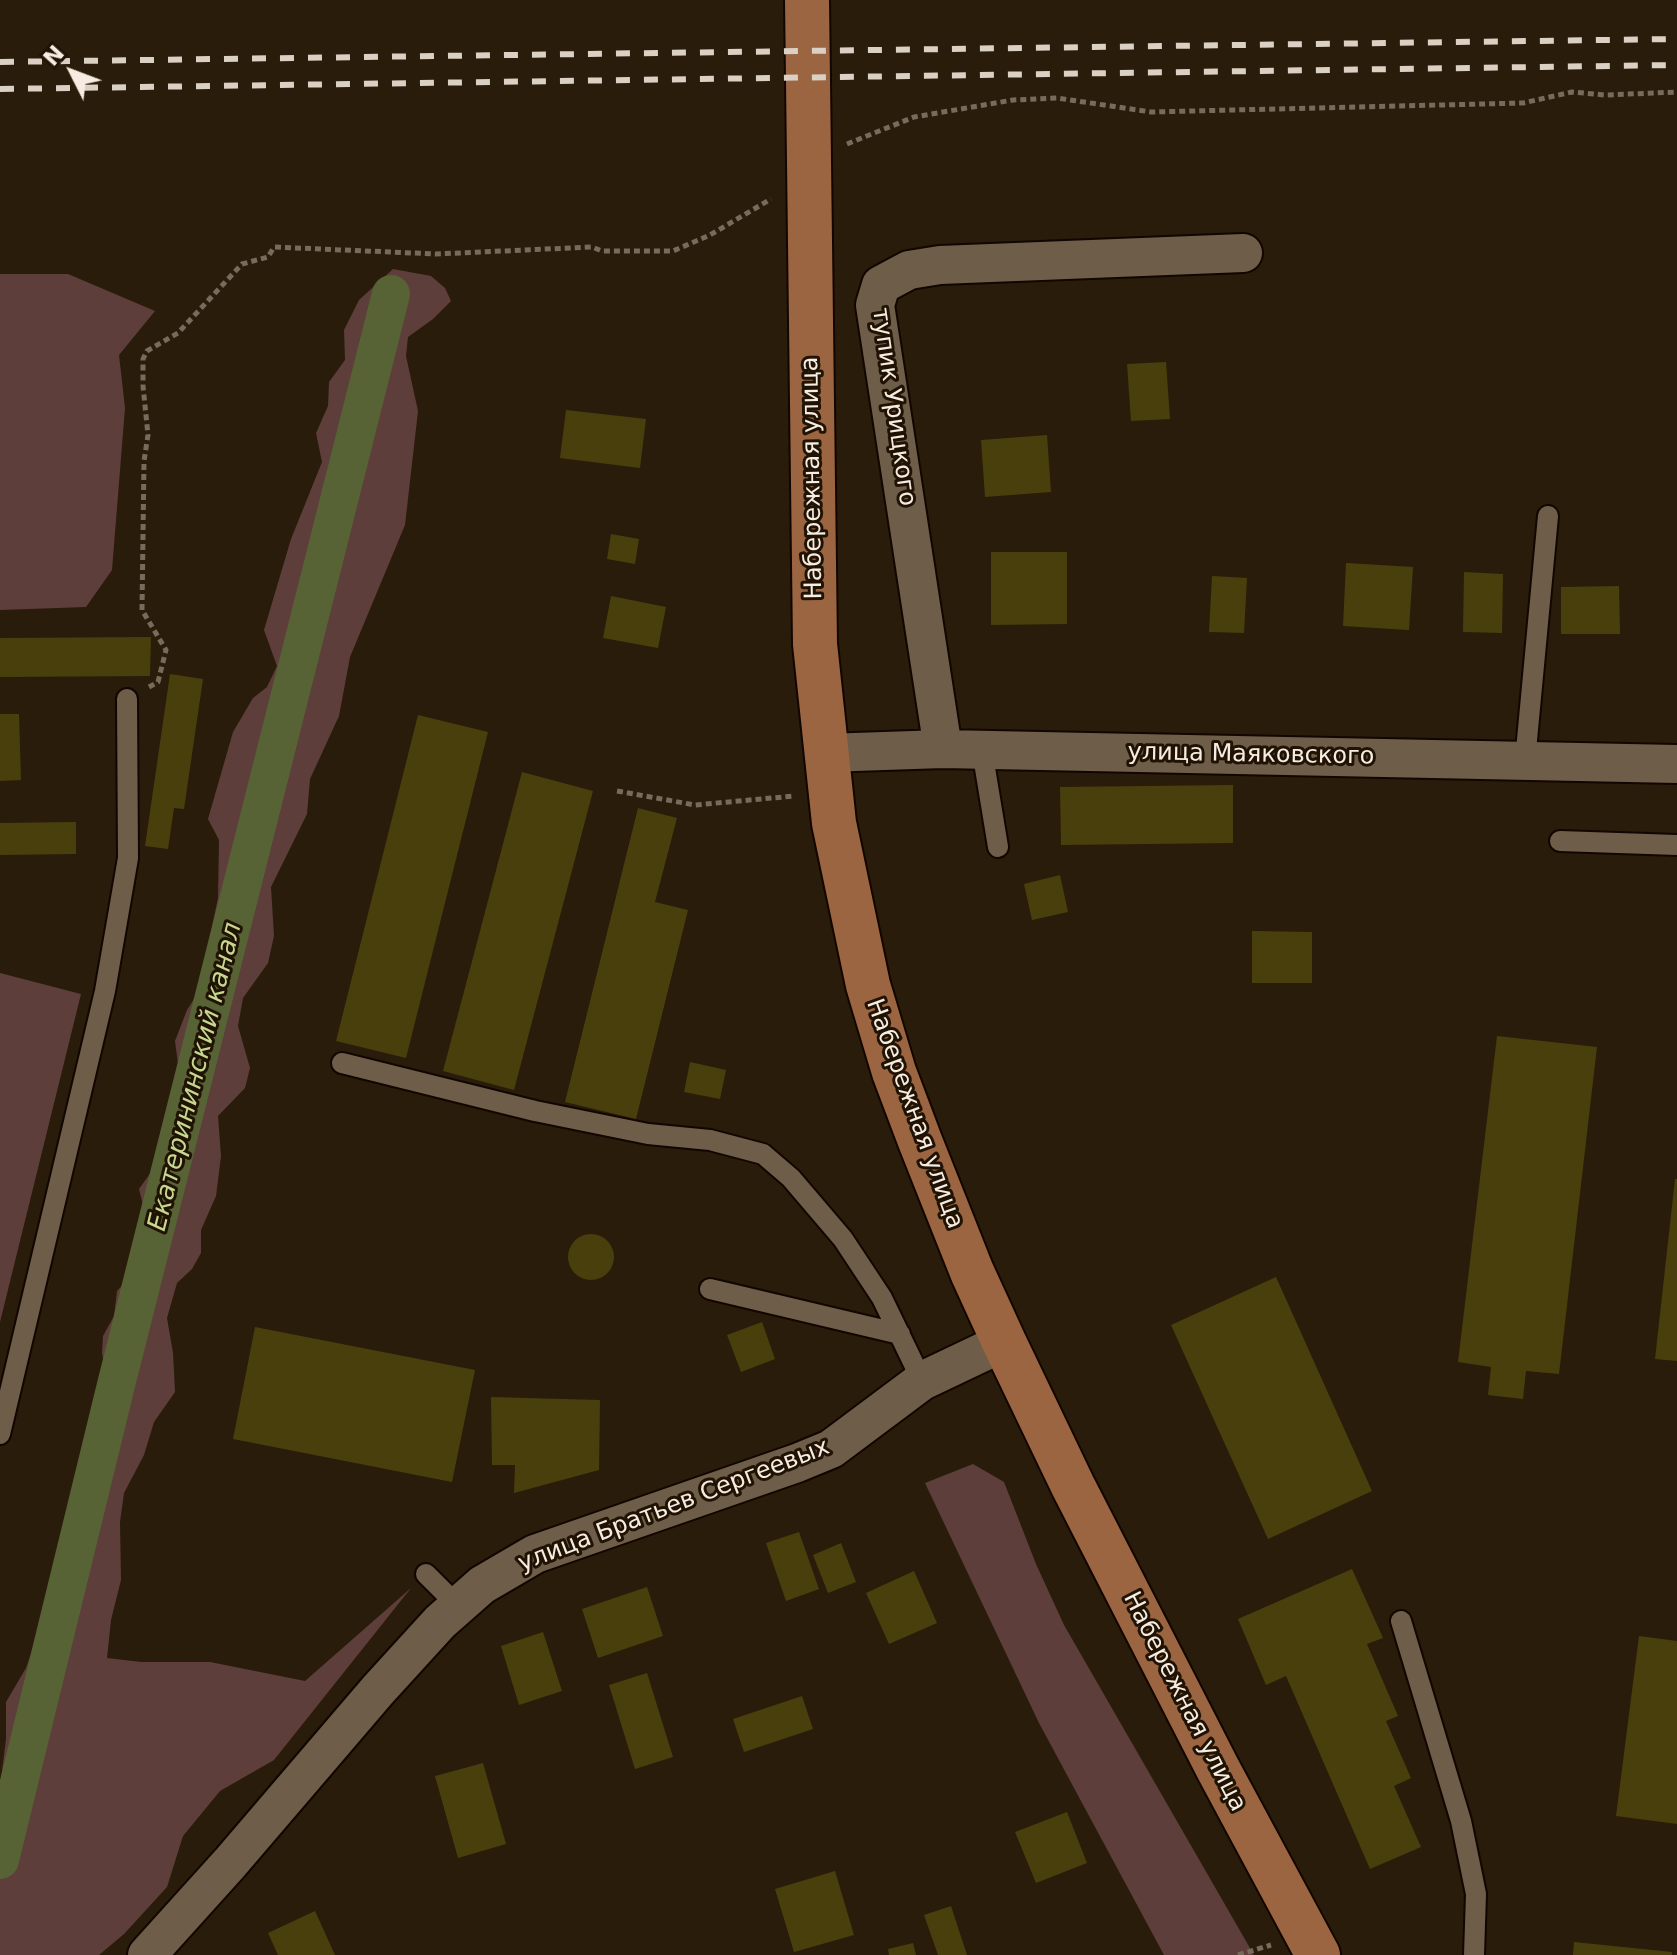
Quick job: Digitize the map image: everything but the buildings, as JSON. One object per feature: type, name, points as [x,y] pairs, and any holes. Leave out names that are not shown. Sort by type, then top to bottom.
[{"type":"main road","name":"Набережная улица","points":[[807,0],[815,644],[836,836],[868,985],[894,1072],[972,1272],[1004,1342],[1073,1486],[1218,1769],[1318,1955]]},
{"type":"street","name":"тупик Урицкого","points":[[943,749],[875,305],[881,285],[909,270],[940,265],[1243,253]]},
{"type":"street","name":"улица Маяковского","points":[[825,753],[943,749],[1677,764]]},
{"type":"street","name":"улица Братьев Сергеевых","points":[[147,1955],[378,1690],[482,1585],[535,1554],[831,1449],[922,1381],[1004,1342]]},
{"type":"lane","points":[[1525,761],[1548,516]]},
{"type":"lane","points":[[0,1434],[105,991],[118,917],[128,858],[127,699]]},
{"type":"lane","points":[[982,750],[998,847]]},
{"type":"lane","points":[[1560,841],[1677,845]]},
{"type":"lane","points":[[342,1063],[535,1111],[648,1134],[710,1140],[763,1154],[791,1178],[843,1239],[882,1298],[922,1381]]},
{"type":"lane","points":[[710,1289],[900,1334]]},
{"type":"lane","points":[[426,1574],[458,1606]]},
{"type":"lane","points":[[1401,1621],[1461,1821],[1476,1894],[1474,1955]]},
{"type":"path","points":[[861,138],[914,117],[1013,100],[1057,98],[1151,112],[1523,103],[1572,92],[1605,95],[1677,92]]},
{"type":"path","points":[[163,662],[166,650],[142,610],[144,461],[148,435],[143,359],[147,351],[178,333],[242,264],[268,257],[274,247],[436,254],[592,247],[602,251],[673,251],[710,235],[774,197]]},
{"type":"path","points":[[617,791],[695,805],[795,796]]},
{"type":"path","points":[[1238,1955],[1272,1945]]},
{"type":"shaded area","points":[[393,269],[431,276],[445,288],[451,301],[408,337],[406,356],[418,411],[405,525],[350,657],[339,716],[310,779],[307,814],[271,887],[274,936],[268,963],[243,998],[238,1026],[250,1068],[245,1088],[218,1116],[221,1156],[216,1196],[201,1230],[201,1253],[192,1269],[177,1283],[167,1318],[175,1392],[154,1422],[144,1455],[124,1493],[120,1522],[121,1580],[111,1620],[107,1658],[141,1662],[210,1662],[305,1681],[411,1588],[274,1760],[220,1791],[183,1836],[167,1887],[124,1934],[99,1955],[0,1955],[0,1787],[6,1739],[6,1702],[26,1668],[37,1636],[67,1513],[88,1466],[88,1443],[107,1381],[102,1353],[103,1336],[114,1316],[117,1291],[130,1277],[143,1245],[146,1217],[139,1189],[173,1133],[182,1094],[175,1041],[187,1010],[206,980],[210,936],[218,898],[219,840],[208,819],[233,732],[253,698],[267,687],[277,666],[264,630],[291,539],[322,462],[316,433],[328,406],[329,382],[345,360],[344,330],[359,300]]},
{"type":"shaded area","points":[[0,274],[68,274],[155,311],[119,355],[125,408],[112,570],[86,607],[0,610]]},
{"type":"shaded area","points":[[0,973],[81,994],[0,1322]]},
{"type":"shaded area","points":[[973,1464],[1004,1482],[1064,1625],[1254,1955],[1164,1955],[1039,1723],[925,1483]]},
{"type":"waterway","name":"Екатерининский канал","points":[[0,1860],[116,1385],[391,294]]},
{"type":"railway","points":[[0,62],[1677,39]]},
{"type":"railway","points":[[0,89],[1677,65]]}]
